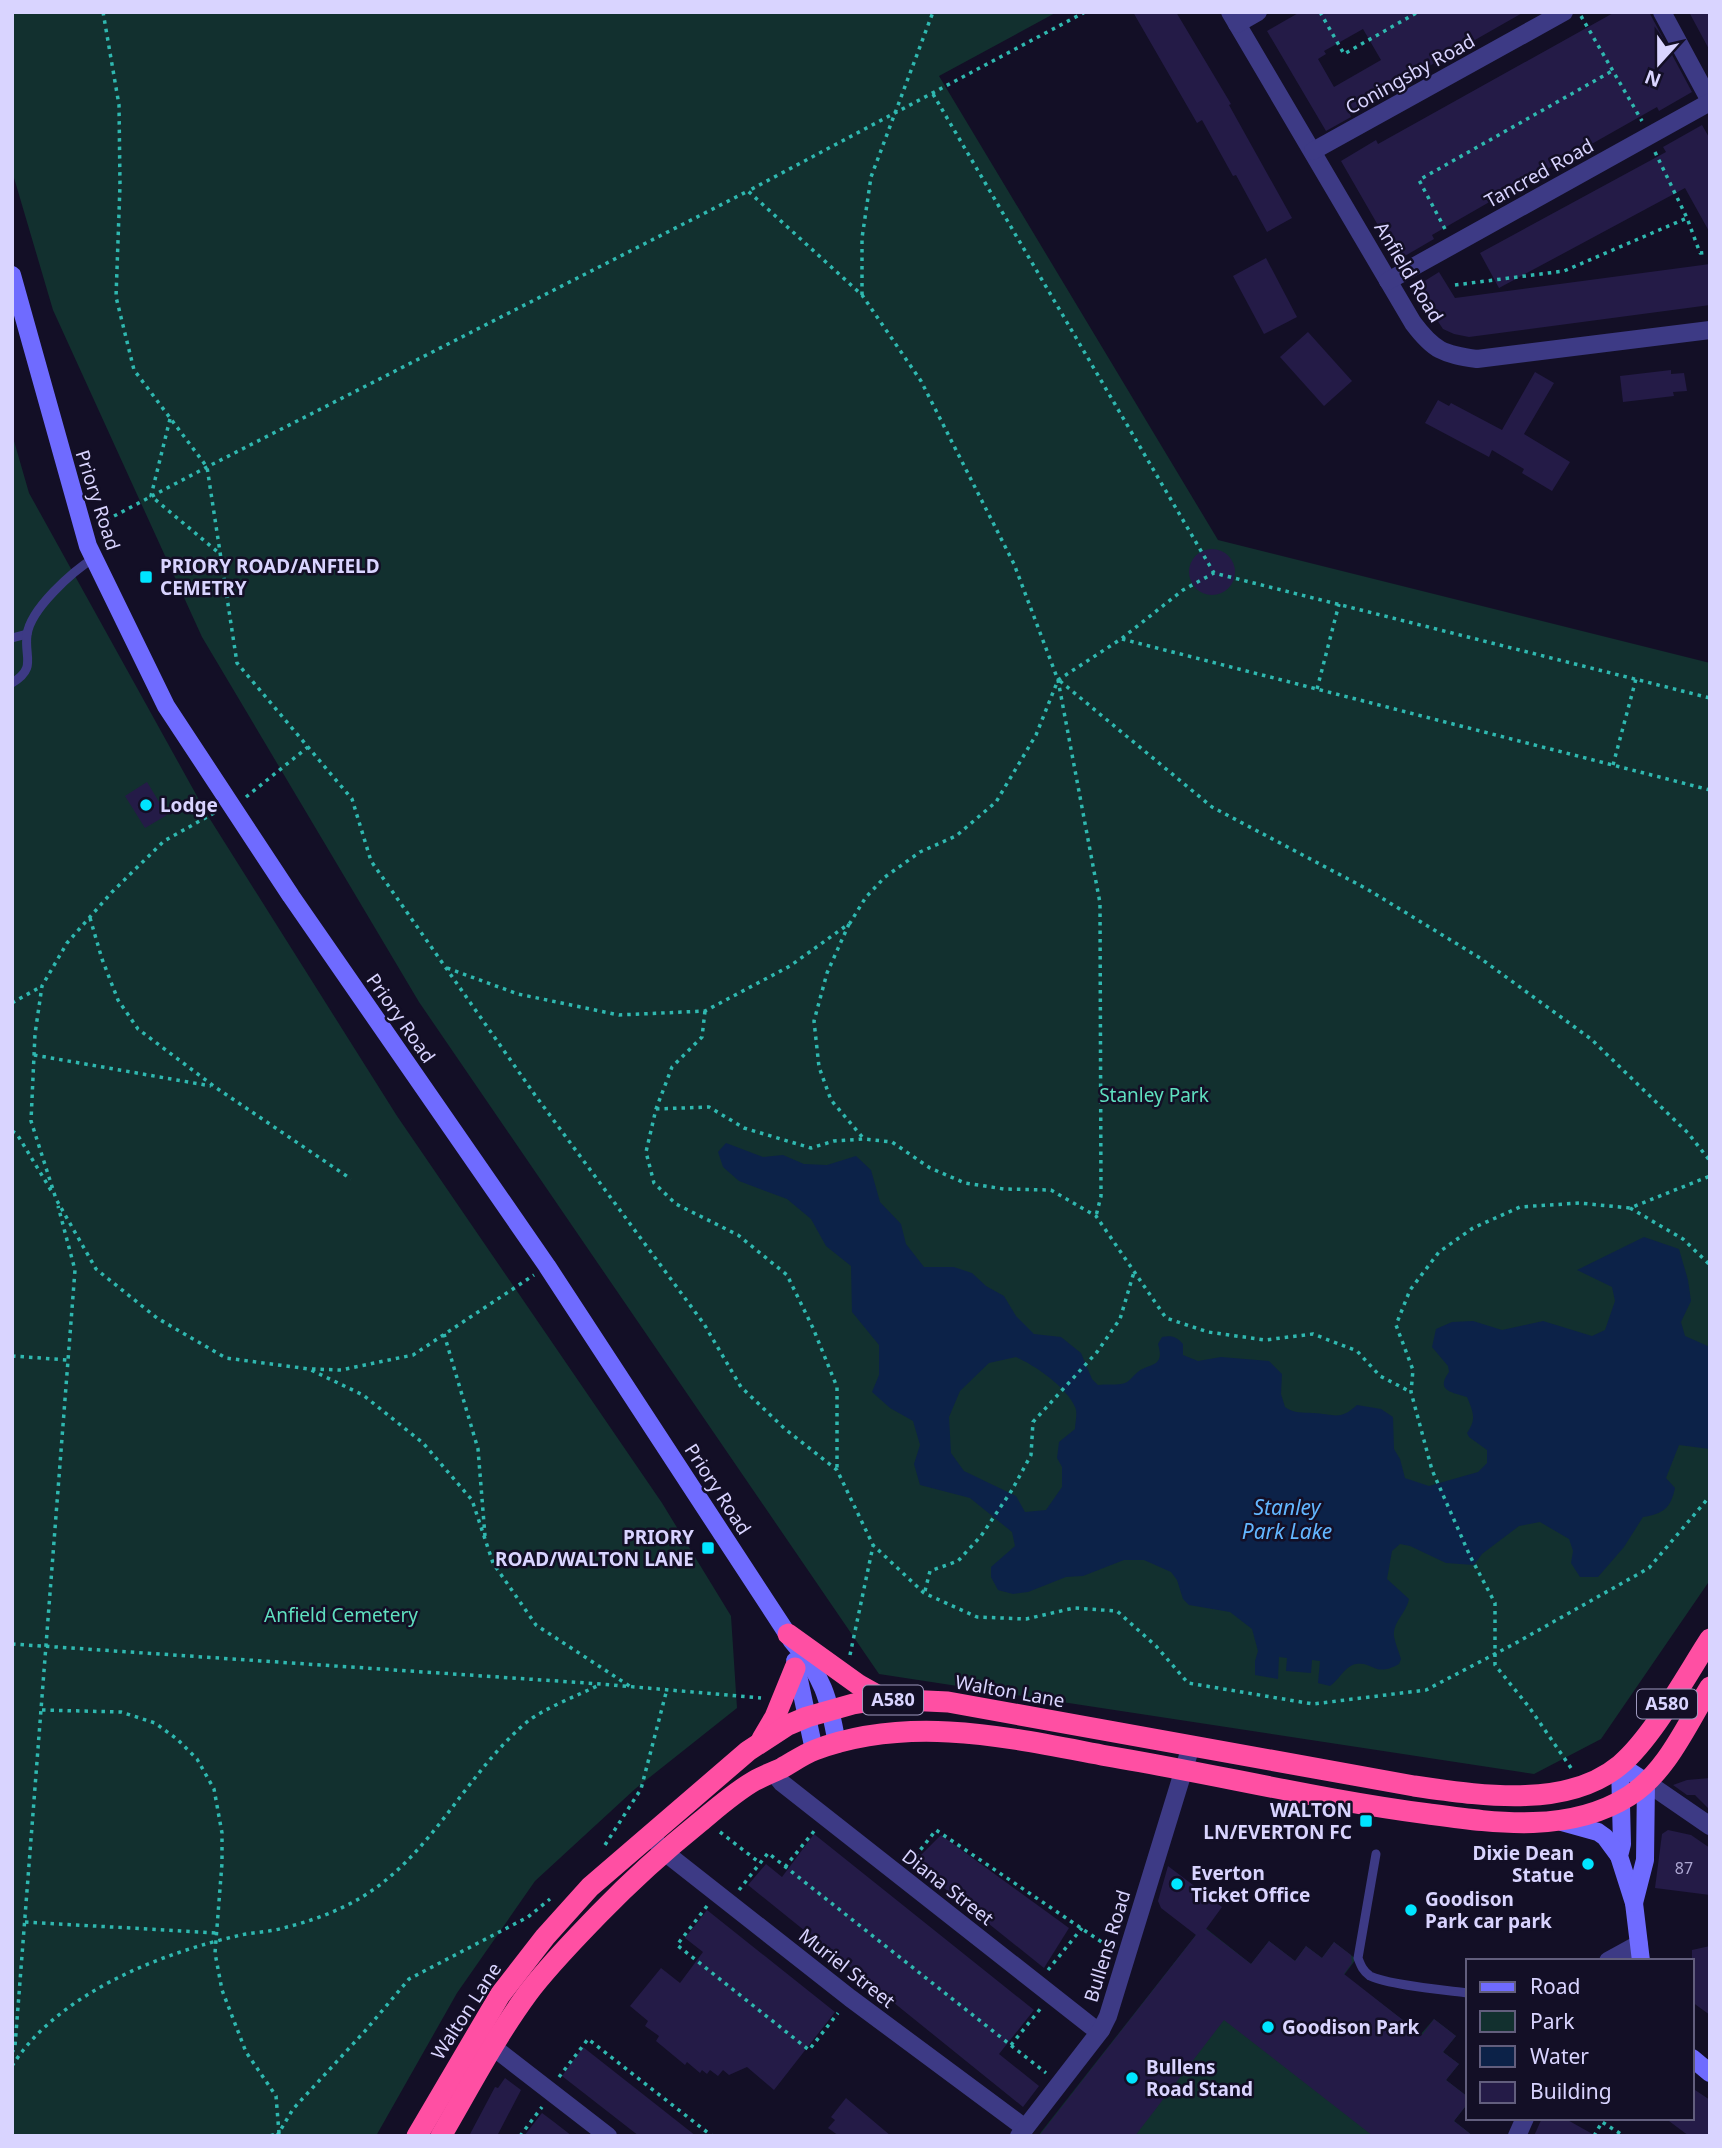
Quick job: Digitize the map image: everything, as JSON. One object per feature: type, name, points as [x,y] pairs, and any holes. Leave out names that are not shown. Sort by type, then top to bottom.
[{"type":"highway","points":[[790,1637],[884,1699]]},
{"type":"highway","name":"Walton Lane","points":[[417,2136],[500,1995],[545,1937],[590,1887],[759,1744],[788,1725],[807,1717],[884,1699],[948,1702],[1414,1786],[1490,1796],[1534,1795],[1573,1788],[1620,1765],[1644,1738],[1710,1639]]},
{"type":"highway","points":[[759,1744],[784,1697],[795,1668]]},
{"type":"highway","name":"A580","points":[[441,2136],[493,2047],[527,1995],[563,1949],[664,1850],[704,1818],[752,1782],[814,1750],[864,1735],[946,1731],[1014,1739],[1394,1810],[1508,1823],[1555,1821],[1589,1814],[1621,1801],[1647,1782],[1664,1761],[1710,1687]]},
{"type":"street","points":[[1233,18],[1258,12]]},
{"type":"street","name":"Coningsby Road","points":[[1313,151],[1564,12]]},
{"type":"street","points":[[1662,12],[1710,101]]},
{"type":"street","name":"Anfield Road","points":[[1233,18],[1388,281],[1426,340],[1447,355],[1478,359],[1710,330]]},
{"type":"street","name":"Tancred Road","points":[[1388,281],[1710,101]]},
{"type":"street","name":"Priory Road","points":[[12,275],[84,532],[166,706],[299,907],[547,1266],[790,1637],[811,1662],[831,1710],[837,1744]]},
{"type":"street","points":[[790,1637],[814,1750]]},
{"type":"street","name":"Bullens Road","points":[[1022,2132],[1101,2030],[1108,2016],[1191,1746]]},
{"type":"street","points":[[1620,1765],[1710,1826]]},
{"type":"street","points":[[1619,1856],[1622,1844],[1620,1765]]},
{"type":"street","name":"Diana Street","points":[[773,1772],[782,1783],[1044,1990],[1101,2030]]},
{"type":"street","points":[[1634,1903],[1645,1860],[1647,1782]]},
{"type":"street","points":[[1555,1821],[1598,1832],[1619,1856],[1634,1903],[1640,1953],[1616,1959]]},
{"type":"street","name":"Muriel Street","points":[[649,1835],[723,1898],[1022,2132]]},
{"type":"street","points":[[493,2047],[608,2136]]},
{"type":"street","points":[[1694,2060],[1710,2073]]},
{"type":"street","points":[[1517,2136],[1524,2120]]},
{"type":"lane","points":[[12,683],[22,677],[28,666],[27,634],[38,609],[81,566],[94,558]]},
{"type":"lane","points":[[12,638],[27,634]]},
{"type":"lane","points":[[1376,1854],[1358,1958],[1362,1969],[1371,1976],[1386,1980],[1466,1993]]},
{"type":"path","points":[[103,12],[119,105],[120,185],[116,298],[134,370],[207,467],[237,663],[352,799],[371,861],[535,1095],[704,1324],[741,1387],[786,1429],[837,1470],[873,1545],[924,1593],[977,1617],[1026,1619],[1074,1608],[1116,1611],[1156,1646],[1188,1684],[1313,1704],[1426,1690],[1495,1655],[1649,1568],[1710,1496]]},
{"type":"path","points":[[863,295],[864,213],[871,177],[933,12]]},
{"type":"path","points":[[84,532],[748,191],[1085,12]]},
{"type":"path","points":[[1320,12],[1343,54],[1419,12]]},
{"type":"path","points":[[1578,12],[1649,136],[1700,253],[1710,251]]},
{"type":"path","points":[[1454,244],[1419,180],[1612,71]]},
{"type":"path","points":[[933,94],[1214,573]]},
{"type":"path","points":[[748,191],[863,295],[921,381],[1014,564],[1058,680],[1100,903],[1101,1196],[1096,1216]]},
{"type":"path","points":[[1455,285],[1564,271],[1687,218]]},
{"type":"path","points":[[151,496],[170,418]]},
{"type":"path","points":[[151,496],[220,554]]},
{"type":"path","points":[[864,1139],[831,1100],[819,1067],[814,1021],[827,973],[850,923],[866,897],[885,877],[920,852],[956,836],[996,802],[1036,735],[1058,680],[1121,639],[1183,590],[1214,573],[1710,698]]},
{"type":"path","points":[[1317,689],[1339,604]]},
{"type":"path","points":[[1121,639],[1710,790]]},
{"type":"path","points":[[1613,765],[1636,679]]},
{"type":"path","points":[[1058,680],[1212,807],[1367,889],[1480,958],[1591,1039],[1688,1133],[1710,1161]]},
{"type":"path","points":[[12,2053],[15,2046],[25,1922],[75,1270],[31,1121],[34,1055],[42,986],[68,943],[164,841],[254,793],[308,747]]},
{"type":"path","points":[[90,917],[118,1000],[138,1028],[215,1087],[351,1179]]},
{"type":"path","points":[[445,967],[517,994],[619,1016],[705,1011],[790,966],[850,923]]},
{"type":"path","points":[[12,1003],[42,986]]},
{"type":"path","points":[[705,1011],[702,1037],[672,1067],[656,1109],[646,1152],[654,1183],[676,1204],[738,1235],[787,1275],[837,1387],[837,1470]]},
{"type":"path","points":[[34,1055],[215,1087]]},
{"type":"path","points":[[656,1109],[709,1107],[744,1128],[811,1148],[834,1141],[864,1139],[892,1142],[930,1168],[965,1183],[1051,1190],[1096,1216],[1166,1318],[1208,1332],[1265,1340],[1313,1334],[1357,1351],[1380,1376],[1411,1392]]},
{"type":"path","points":[[12,1131],[17,1134],[96,1269],[157,1318],[226,1358],[309,1369],[341,1370],[413,1354],[547,1266]]},
{"type":"path","points":[[1630,1208],[1710,1176]]},
{"type":"path","points":[[1572,1769],[1529,1707],[1495,1665],[1495,1603],[1470,1556],[1435,1476],[1411,1392],[1413,1370],[1396,1325],[1409,1290],[1439,1252],[1473,1228],[1520,1207],[1579,1203],[1630,1208],[1683,1239],[1710,1265]]},
{"type":"path","points":[[924,1593],[930,1571],[958,1560],[981,1536],[1012,1490],[1031,1455],[1033,1422],[1093,1357],[1120,1319],[1134,1272]]},
{"type":"path","points":[[444,1334],[478,1449],[486,1542]]},
{"type":"path","points":[[12,1356],[68,1360]]},
{"type":"path","points":[[309,1369],[363,1395],[423,1443],[471,1500],[493,1563],[536,1625],[631,1687]]},
{"type":"path","points":[[846,1676],[873,1545]]},
{"type":"path","points":[[12,1644],[601,1684],[773,1699],[784,1697]]},
{"type":"path","points":[[12,2066],[47,2025],[93,1992],[142,1965],[216,1942],[284,1928],[361,1898],[390,1877],[421,1846],[473,1779],[530,1719],[601,1684]]},
{"type":"path","points":[[599,1852],[613,1835],[641,1788],[667,1689]]},
{"type":"path","points":[[42,1710],[121,1713],[155,1723],[177,1739],[197,1759],[214,1789],[222,1833],[215,1953],[222,1990],[246,2052],[276,2096],[278,2134]]},
{"type":"path","points":[[785,1867],[826,1816]]},
{"type":"path","points":[[704,1818],[760,1863]]},
{"type":"path","points":[[900,1875],[936,1830],[1126,1959]]},
{"type":"path","points":[[850,1998],[809,2050],[677,1945],[768,1853],[1060,2084]]},
{"type":"path","points":[[270,2136],[278,2134],[293,2109],[409,1979],[528,1917],[552,1897]]},
{"type":"path","points":[[25,1922],[216,1933]]},
{"type":"path","points":[[1011,2046],[1082,1928]]},
{"type":"path","points":[[520,2136],[588,2039],[712,2136]]},
{"type":"path","points":[[1600,2120],[1624,2136]]},
{"type":"path","points":[[1594,2136],[1602,2122]]},
{"type":"green space","name":"Stanley Park","points":[[12,12],[1057,12],[939,76],[1218,540],[1710,663],[1710,1580],[1601,1739],[1534,1774],[879,1674],[419,1002],[202,637],[53,310],[12,171]]},
{"type":"green space","name":"Anfield Cemetery","points":[[12,434],[29,493],[208,816],[397,1116],[662,1503],[731,1616],[737,1708],[635,1789],[535,1881],[457,1993],[376,2136],[12,2136]]},
{"type":"green space","name":"Goodison Park","points":[[1203,1926],[1251,1964],[1269,1941],[1295,1961],[1306,1946],[1322,1958],[1334,1942],[1356,1959],[1344,1975],[1421,2034],[1434,2019],[1456,2036],[1443,2052],[1459,2064],[1446,2080],[1466,2095],[1466,2106],[1454,2121],[1473,2136],[1038,2136]]},
{"type":"water","name":"Stanley Park Lake","points":[[726,1143],[763,1157],[783,1155],[804,1164],[827,1165],[856,1156],[871,1170],[880,1202],[901,1224],[906,1244],[924,1267],[954,1267],[972,1273],[986,1286],[1004,1296],[1016,1316],[1034,1334],[1061,1337],[1081,1353],[1092,1379],[1098,1385],[1124,1383],[1139,1371],[1156,1363],[1160,1357],[1158,1344],[1162,1337],[1166,1336],[1179,1340],[1183,1344],[1183,1355],[1198,1361],[1221,1357],[1269,1361],[1282,1374],[1281,1394],[1285,1407],[1289,1409],[1341,1415],[1357,1405],[1381,1409],[1393,1417],[1394,1449],[1405,1478],[1429,1486],[1478,1472],[1487,1463],[1487,1450],[1467,1433],[1473,1415],[1467,1397],[1445,1387],[1448,1366],[1432,1347],[1436,1329],[1452,1322],[1473,1321],[1502,1330],[1543,1321],[1592,1336],[1605,1330],[1615,1301],[1612,1287],[1577,1270],[1644,1237],[1679,1249],[1691,1301],[1681,1322],[1685,1336],[1710,1347],[1710,1449],[1679,1445],[1666,1478],[1675,1488],[1671,1501],[1661,1512],[1643,1517],[1624,1547],[1598,1577],[1580,1577],[1571,1563],[1573,1551],[1569,1539],[1540,1522],[1519,1526],[1482,1554],[1474,1565],[1446,1563],[1400,1544],[1392,1551],[1387,1579],[1409,1599],[1394,1631],[1401,1659],[1399,1664],[1379,1669],[1356,1664],[1349,1667],[1330,1686],[1318,1683],[1320,1661],[1312,1660],[1311,1673],[1286,1671],[1287,1658],[1279,1657],[1278,1679],[1255,1675],[1258,1651],[1252,1629],[1230,1612],[1189,1605],[1183,1599],[1177,1580],[1171,1572],[1144,1560],[1124,1560],[1083,1576],[1066,1577],[1028,1592],[1013,1594],[998,1590],[991,1577],[991,1567],[1015,1546],[1012,1532],[970,1498],[920,1485],[914,1464],[920,1445],[913,1421],[890,1408],[872,1392],[879,1375],[879,1345],[852,1312],[851,1266],[826,1246],[811,1219],[787,1199],[739,1181],[723,1167],[718,1152]],"holes":[[[1016,1357],[1065,1392],[1075,1407],[1076,1415],[1075,1429],[1059,1442],[1057,1458],[1062,1467],[1062,1487],[1046,1510],[1025,1512],[1016,1496],[964,1471],[951,1453],[949,1417],[960,1391],[989,1363]]]},
{"type":"building","points":[[1133,12],[1176,12],[1231,104],[1229,105],[1292,218],[1267,232],[1236,175],[1233,176],[1202,120],[1197,123]]},
{"type":"building","points":[[1300,12],[1524,12],[1382,93],[1383,95],[1350,114],[1351,117],[1326,131],[1267,31]],"holes":[[[1363,29],[1381,60],[1334,87],[1318,59],[1326,54],[1324,51]]]},
{"type":"building","points":[[1615,12],[1649,12],[1692,92],[1659,111],[1657,107],[1519,185],[1432,235],[1434,239],[1398,260],[1341,161],[1376,140],[1378,144]]},
{"type":"building","points":[[1689,12],[1710,12],[1710,51]]},
{"type":"building","points":[[1702,125],[1710,139],[1710,233],[1685,188],[1499,288],[1480,253],[1666,152],[1663,147]]},
{"type":"building","points":[[1266,258],[1297,317],[1264,334],[1233,276]]},
{"type":"building","points":[[1710,264],[1710,305],[1469,337],[1443,329],[1415,287],[1439,272],[1455,298]]},
{"type":"building","points":[[1308,332],[1352,381],[1324,406],[1280,357]]},
{"type":"building","points":[[1671,370],[1671,374],[1684,373],[1687,391],[1673,392],[1674,396],[1623,402],[1620,376]]},
{"type":"building","points":[[1535,372],[1554,383],[1524,434],[1570,462],[1552,491],[1522,473],[1524,469],[1492,450],[1489,457],[1425,423],[1438,400],[1449,406],[1451,403],[1502,430]]},
{"type":"building","points":[[1212,549],[1228,556],[1235,572],[1228,588],[1212,595],[1196,588],[1189,572],[1196,556]]},
{"type":"building","name":"Lodge","points":[[147,782],[167,815],[145,828],[125,796]]},
{"type":"building","points":[[1710,1778],[1710,1810],[1695,1795],[1687,1795],[1673,1785],[1687,1780]]},
{"type":"building","points":[[1668,1830],[1691,1835],[1710,1848],[1710,1895],[1655,1888],[1662,1834]]},
{"type":"building","points":[[814,1834],[1034,2010],[999,2054],[1039,2086],[1023,2107],[748,1885],[766,1864],[782,1877]]},
{"type":"building","points":[[941,1835],[1069,1928],[1044,1968],[913,1863]]},
{"type":"building","name":"Goodison Park","points":[[1168,1866],[1222,1907],[1206,1929],[1251,1964],[1269,1941],[1295,1961],[1306,1946],[1322,1958],[1334,1942],[1351,1955],[1352,1963],[1344,1974],[1422,2035],[1434,2019],[1456,2036],[1443,2052],[1459,2064],[1446,2080],[1466,2095],[1466,2106],[1454,2121],[1473,2136],[1373,2136],[1224,2020],[1135,2136],[1039,2136],[1196,1935],[1161,1908],[1158,1901]]},
{"type":"building","points":[[707,1910],[835,2012],[774,2090],[747,2067],[729,2075],[723,2070],[718,2076],[710,2070],[707,2074],[702,2070],[700,2073],[687,2062],[685,2065],[656,2041],[659,2036],[645,2026],[648,2021],[630,2006],[661,1968],[680,1983],[703,1952],[685,1938]]},
{"type":"building","points":[[1710,1946],[1710,2015],[1694,2003],[1692,1950]]},
{"type":"building","points":[[583,2047],[696,2136],[639,2136],[562,2076]]},
{"type":"building","points":[[505,2078],[521,2090],[497,2136],[469,2136],[495,2087],[498,2088]]},
{"type":"building","points":[[1694,2089],[1710,2100],[1710,2136],[1689,2136],[1668,2120],[1694,2120]]},
{"type":"building","points":[[846,2098],[891,2136],[839,2136],[828,2128],[835,2120],[831,2117]]},
{"type":"building","points":[[542,2113],[554,2122],[572,2136],[524,2136]]},
{"type":"building","points":[[1541,2120],[1568,2120],[1596,2136],[1534,2136]]},
{"type":"place","name":"PRIORY ROAD/ANFIELD CEMETRY","points":[[146,577]]},
{"type":"place","name":"Lodge","points":[[146,805]]},
{"type":"place","name":"PRIORY ROAD/WALTON LANE","points":[[708,1548]]},
{"type":"place","name":"WALTON LN/EVERTON FC","points":[[1366,1821]]},
{"type":"place","name":"Dixie Dean Statue","points":[[1588,1864]]},
{"type":"place","name":"Everton Ticket Office","points":[[1177,1884]]},
{"type":"place","name":"Goodison Park car park","points":[[1411,1910]]},
{"type":"place","name":"Goodison Park","points":[[1268,2027]]},
{"type":"place","name":"Bullens Road Stand","points":[[1132,2078]]}]
